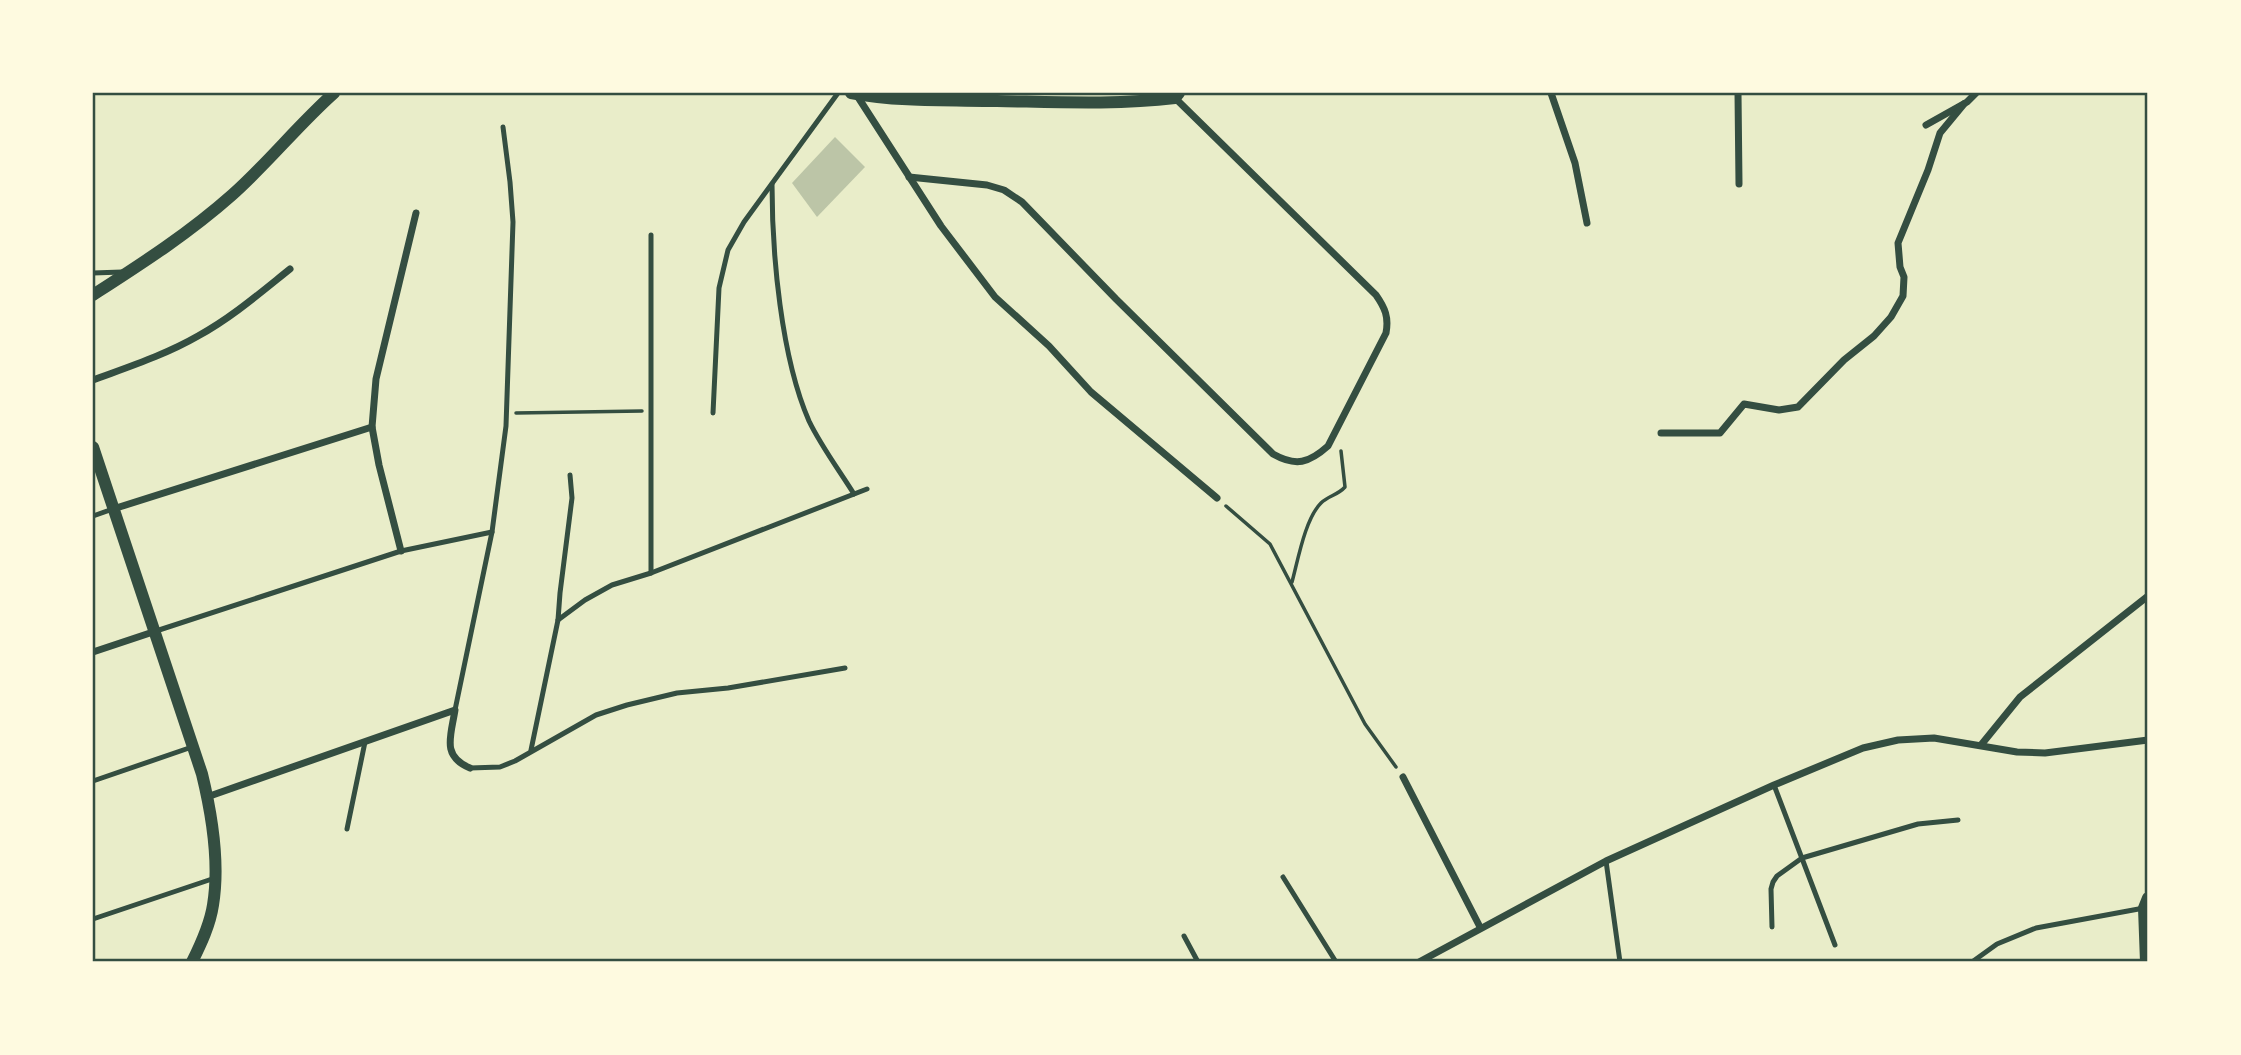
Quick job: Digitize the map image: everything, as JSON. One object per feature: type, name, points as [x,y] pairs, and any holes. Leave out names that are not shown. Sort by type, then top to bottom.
[{"type":"street","points":[[93,295],[187,233],[234,193],[310,114],[334,93]]},
{"type":"street","points":[[854,93],[929,100],[1047,102],[1142,102],[1177,96],[1376,295],[1385,307],[1388,320],[1386,333],[1328,446],[1315,457],[1299,463],[1285,461],[1273,454],[1021,202],[1004,190],[986,185],[909,177]]},
{"type":"street","points":[[854,93],[941,226],[995,297],[1049,346],[1091,392],[1217,498]]},
{"type":"street","points":[[1551,93],[1575,163],[1587,223]]},
{"type":"street","points":[[1738,93],[1739,184]]},
{"type":"street","points":[[1661,433],[1720,433],[1744,404],[1779,411],[1797,407],[1843,360],[1874,336],[1891,317],[1903,296],[1904,277],[1899,267],[1898,243],[1940,134],[1976,93]]},
{"type":"street","points":[[1926,125],[1964,104]]},
{"type":"street","points":[[401,551],[372,427],[376,379],[416,213]]},
{"type":"street","points":[[93,380],[159,356],[198,337],[236,312],[290,270]]},
{"type":"street","points":[[113,509],[372,427]]},
{"type":"street","points":[[93,447],[208,797],[214,849],[213,906],[204,937],[192,962]]},
{"type":"street","points":[[1981,745],[2020,697],[2148,596]]},
{"type":"street","points":[[93,652],[153,632]]},
{"type":"street","points":[[208,797],[455,710]]},
{"type":"street","points":[[455,710],[449,742],[451,754],[458,764],[470,768]]},
{"type":"street","points":[[1419,962],[1606,861],[1863,748],[1898,740],[1934,738],[2017,752],[2045,753],[2148,740]]},
{"type":"street","points":[[1403,777],[1480,928]]},
{"type":"street","points":[[2146,903],[2146,962]]},
{"type":"lane","points":[[713,413],[719,288],[728,250],[744,222],[838,93]]},
{"type":"lane","points":[[455,710],[492,532],[506,413],[513,222],[503,127]]},
{"type":"lane","points":[[772,184],[772,232],[792,371],[809,422],[854,494]]},
{"type":"lane","points":[[651,235],[652,573]]},
{"type":"lane","points":[[93,273],[128,272]]},
{"type":"lane","points":[[531,750],[558,620],[572,498],[570,475]]},
{"type":"lane","points":[[558,620],[612,585],[652,573],[867,489]]},
{"type":"lane","points":[[93,516],[113,509]]},
{"type":"lane","points":[[153,632],[401,551],[492,532]]},
{"type":"lane","points":[[470,768],[500,767],[515,761],[596,715],[627,705],[677,693],[728,688],[845,668]]},
{"type":"lane","points":[[347,829],[365,742]]},
{"type":"lane","points":[[93,782],[192,747]]},
{"type":"lane","points":[[1774,785],[1835,945]]},
{"type":"lane","points":[[1772,927],[1773,882],[1802,858],[1918,824],[1958,820]]},
{"type":"lane","points":[[1606,861],[1620,962]]},
{"type":"lane","points":[[1283,877],[1336,962]]},
{"type":"lane","points":[[93,919],[215,878]]},
{"type":"lane","points":[[1972,962],[1997,944],[2036,928],[2146,903]]},
{"type":"lane","points":[[1184,936],[1198,962]]},
{"type":"path","points":[[506,413],[651,411]]},
{"type":"path","points":[[1291,584],[1311,519],[1322,502],[1338,495],[1345,487],[1338,426]]},
{"type":"path","points":[[1217,498],[1270,544],[1365,724],[1403,777]]},
{"type":"building","points":[[835,137],[865,167],[817,217],[792,183]]}]
